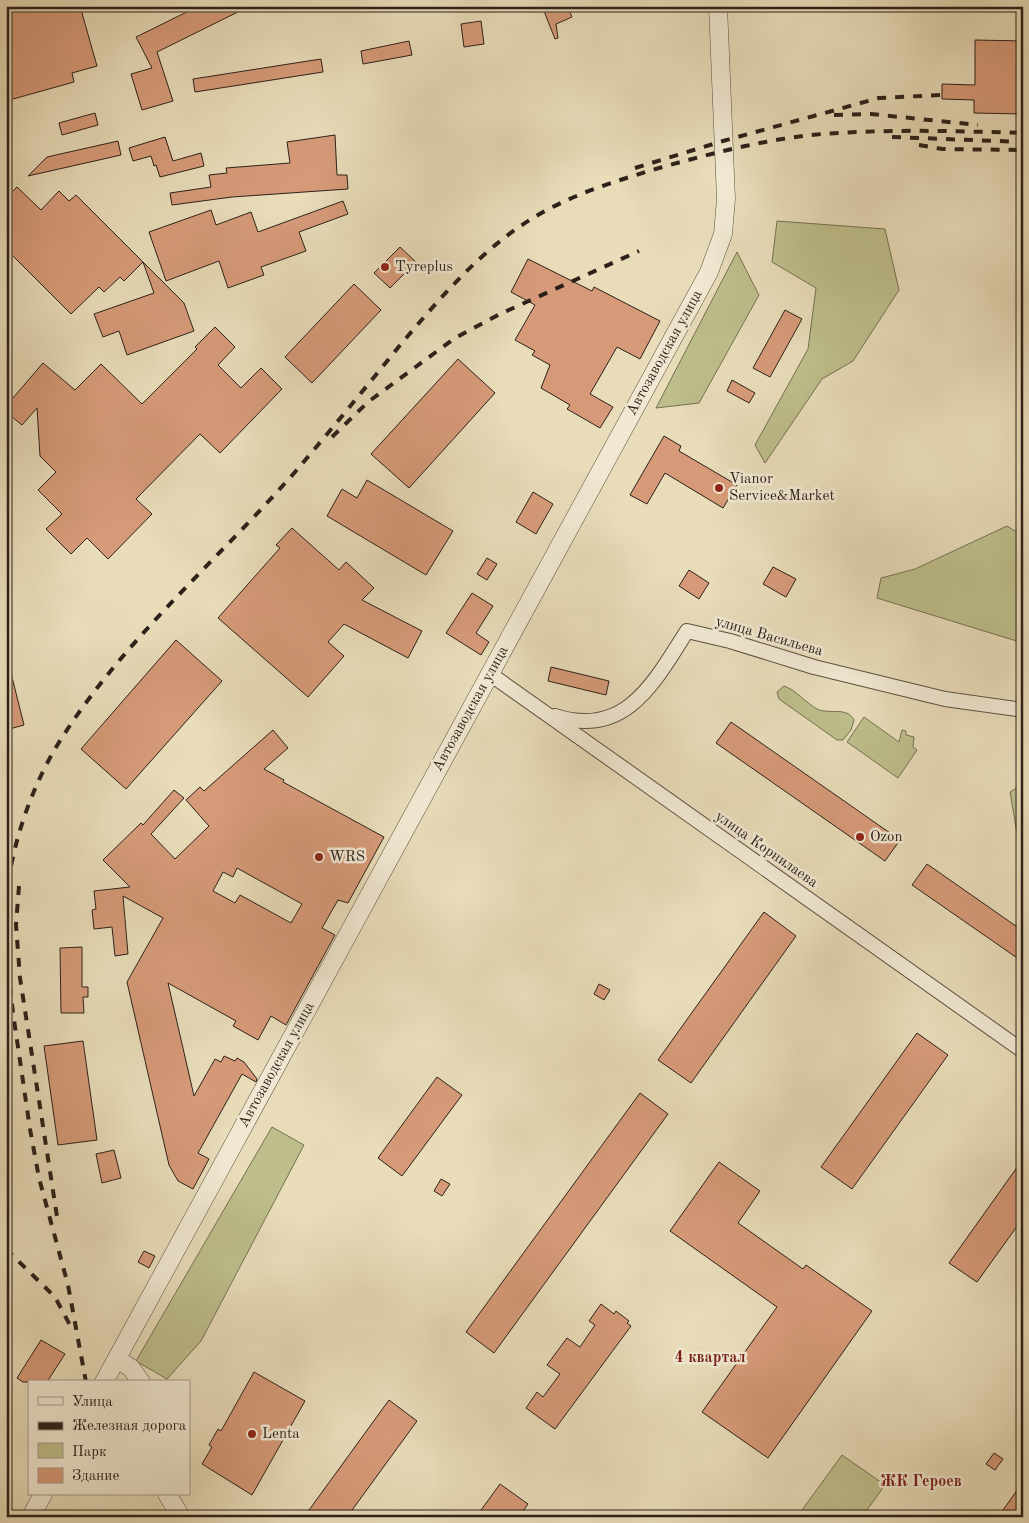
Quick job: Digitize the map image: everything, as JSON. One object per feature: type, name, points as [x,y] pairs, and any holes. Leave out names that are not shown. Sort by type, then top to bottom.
[{"type":"street","name":"Автозаводская улица","points":[[105,1380],[696,298],[718,249],[724,226],[726,199],[718,6]]},
{"type":"street","name":"улица Васильева","points":[[545,713],[565,720],[587,721],[608,717],[628,708],[646,694],[688,632],[730,641],[814,667],[944,699],[1023,710]]},
{"type":"street","name":"улица Корнилаева","points":[[490,674],[1023,1051]]},
{"type":"street","points":[[117,1358],[131,1368],[140,1380]]},
{"type":"street","points":[[31,1517],[42,1496]]},
{"type":"street","points":[[168,1496],[182,1517]]},
{"type":"green space","points":[[777,221],[885,229],[899,290],[853,361],[822,379],[765,463],[755,445],[808,349],[816,288],[772,262]]},
{"type":"green space","points":[[737,252],[759,295],[699,403],[656,408]]},
{"type":"green space","points":[[1007,526],[1023,536],[1023,643],[877,598],[881,578],[915,569]]},
{"type":"green space","points":[[784,686],[793,690],[817,709],[847,713],[854,720],[851,730],[843,740],[837,740],[779,699],[777,692]]},
{"type":"green space","points":[[864,717],[899,742],[902,730],[906,731],[906,735],[914,737],[913,747],[917,750],[898,778],[847,742]]},
{"type":"green space","points":[[1023,784],[1023,843],[1018,839],[1010,792]]},
{"type":"green space","points":[[272,1127],[304,1145],[201,1341],[167,1379],[136,1361]]},
{"type":"green space","points":[[842,1455],[885,1485],[862,1517],[797,1517]]},
{"type":"building","points":[[6,6],[80,6],[97,66],[72,73],[74,82],[6,101]]},
{"type":"building","points":[[199,6],[250,6],[157,52],[173,101],[142,110],[131,74],[152,68],[136,37]]},
{"type":"building","points":[[542,6],[555,6],[555,11],[567,6],[572,17],[556,24],[558,38],[555,39]]},
{"type":"building","points":[[481,21],[484,44],[464,47],[461,24]]},
{"type":"building","points":[[975,40],[1023,41],[1023,114],[974,113],[974,100],[942,99],[942,84],[975,85]]},
{"type":"building","points":[[409,41],[412,55],[363,64],[361,51]]},
{"type":"building","points":[[321,59],[323,72],[195,92],[193,79]]},
{"type":"building","points":[[95,113],[98,125],[62,135],[59,123]]},
{"type":"building","points":[[335,135],[337,175],[347,175],[348,189],[232,197],[172,205],[170,193],[211,187],[209,175],[227,173],[226,168],[290,163],[287,142]]},
{"type":"building","points":[[165,137],[173,161],[201,153],[204,166],[160,177],[151,156],[133,161],[129,148]]},
{"type":"building","points":[[118,141],[121,155],[28,176],[47,157]]},
{"type":"building","points":[[17,187],[41,210],[59,191],[69,201],[76,195],[143,262],[124,281],[120,277],[104,292],[99,287],[71,314],[6,249],[6,198]]},
{"type":"building","points":[[343,201],[348,214],[299,232],[306,251],[261,267],[264,275],[228,288],[219,261],[166,281],[149,232],[211,210],[216,225],[251,212],[258,232]]},
{"type":"building","points":[[400,247],[416,262],[390,288],[374,273]]},
{"type":"building","points":[[528,259],[592,291],[594,287],[660,321],[640,359],[617,347],[590,394],[613,407],[600,428],[567,409],[570,405],[541,388],[550,365],[532,355],[535,351],[515,340],[535,305],[511,292]]},
{"type":"building","points":[[143,262],[184,303],[194,331],[127,355],[119,331],[103,337],[94,314],[154,293]]},
{"type":"building","points":[[354,284],[381,310],[312,383],[285,357]]},
{"type":"building","points":[[785,310],[802,319],[770,377],[753,368]]},
{"type":"building","points":[[215,327],[235,347],[218,365],[241,388],[261,368],[282,389],[220,453],[200,434],[136,499],[152,514],[108,559],[87,538],[71,554],[46,529],[62,514],[38,490],[56,472],[40,456],[37,408],[22,425],[6,412],[6,406],[43,363],[75,390],[101,364],[142,404],[197,349],[195,347]]},
{"type":"building","points":[[458,359],[495,393],[409,488],[371,454]]},
{"type":"building","points":[[732,380],[755,393],[749,403],[727,391]]},
{"type":"building","points":[[664,436],[681,446],[679,451],[737,485],[723,508],[665,473],[647,504],[630,495]]},
{"type":"building","points":[[367,480],[453,531],[426,575],[327,516],[342,489],[357,498]]},
{"type":"building","points":[[533,492],[553,504],[536,534],[516,522]]},
{"type":"building","points":[[292,528],[339,570],[346,562],[374,588],[362,600],[422,631],[408,658],[344,624],[328,642],[344,656],[308,697],[218,618],[280,548],[276,545]]},
{"type":"building","points":[[487,558],[497,564],[487,580],[477,574]]},
{"type":"building","points":[[773,567],[796,579],[786,597],[763,584]]},
{"type":"building","points":[[689,570],[709,583],[699,599],[679,586]]},
{"type":"building","points":[[472,593],[493,606],[476,633],[489,642],[481,655],[446,633]]},
{"type":"building","points":[[176,640],[222,681],[126,789],[81,749]]},
{"type":"building","points":[[551,667],[609,681],[606,695],[548,681]]},
{"type":"building","points":[[10,669],[24,725],[6,730],[6,670]]},
{"type":"building","points":[[731,722],[900,840],[885,861],[716,743]]},
{"type":"building","points":[[273,730],[288,748],[264,769],[284,780],[283,782],[384,837],[348,903],[338,900],[322,928],[335,935],[286,1025],[271,1016],[258,1040],[233,1026],[236,1021],[168,983],[194,1096],[215,1059],[221,1062],[224,1056],[235,1061],[237,1058],[244,1062],[257,1079],[256,1082],[242,1074],[198,1153],[209,1159],[193,1189],[178,1181],[169,1165],[127,982],[163,918],[123,896],[128,954],[115,956],[112,927],[94,929],[92,910],[96,909],[94,891],[130,887],[103,860],[141,823],[143,825],[174,790],[184,798],[151,834],[175,859],[209,826],[186,800],[200,787],[204,791]],"holes":[[[237,868],[302,904],[291,923],[240,895],[235,903],[213,891],[223,872],[233,877]]]},
{"type":"building","points":[[927,864],[1023,931],[1023,962],[912,885]]},
{"type":"building","points":[[764,912],[796,936],[691,1083],[658,1060]]},
{"type":"building","points":[[82,947],[82,987],[88,987],[88,997],[83,997],[84,1013],[61,1013],[60,948]]},
{"type":"building","points":[[599,984],[610,990],[604,1000],[594,994]]},
{"type":"building","points":[[917,1033],[948,1055],[852,1189],[821,1167]]},
{"type":"building","points":[[83,1041],[97,1140],[58,1145],[44,1046]]},
{"type":"building","points":[[437,1077],[462,1095],[402,1176],[378,1158]]},
{"type":"building","points":[[640,1093],[668,1114],[494,1353],[466,1332]]},
{"type":"building","points":[[114,1150],[121,1178],[102,1183],[96,1154]]},
{"type":"building","points":[[1023,1159],[1023,1218],[977,1282],[949,1263]]},
{"type":"building","points":[[719,1162],[760,1191],[738,1223],[803,1269],[806,1265],[872,1311],[768,1458],[702,1412],[777,1307],[670,1231]]},
{"type":"building","points":[[441,1179],[450,1184],[442,1196],[434,1191]]},
{"type":"building","points":[[144,1251],[155,1256],[149,1268],[138,1262]]},
{"type":"building","points":[[601,1304],[614,1314],[616,1311],[629,1321],[627,1323],[631,1326],[555,1429],[526,1408],[537,1392],[543,1397],[560,1374],[547,1365],[567,1338],[580,1347],[595,1325],[589,1321]]},
{"type":"building","points":[[41,1340],[65,1354],[48,1380],[28,1380],[28,1382],[23,1382],[17,1378]]},
{"type":"building","name":"Lenta","points":[[254,1372],[305,1401],[252,1495],[202,1464],[212,1447],[209,1445],[218,1429],[221,1431]]},
{"type":"building","points":[[389,1400],[417,1421],[347,1517],[304,1517]]},
{"type":"building","points":[[994,1453],[1003,1459],[995,1470],[986,1464]]},
{"type":"building","points":[[1023,1482],[1023,1517],[998,1517]]},
{"type":"building","points":[[500,1484],[528,1504],[519,1517],[476,1517]]},
{"type":"railway","points":[[635,168],[723,141],[879,98],[942,95]]},
{"type":"railway","points":[[834,115],[871,114],[978,125]]},
{"type":"railway","points":[[6,901],[17,840],[39,780],[58,744],[110,671],[170,604],[295,472],[436,303],[474,264],[515,230],[537,215],[597,188],[659,168],[760,143],[801,136],[872,131],[1023,133]]},
{"type":"railway","points":[[892,137],[1023,142]]},
{"type":"railway","points":[[919,145],[942,149],[1023,150]]},
{"type":"railway","points":[[332,437],[368,402],[455,338],[500,314],[639,251]]},
{"type":"railway","points":[[19,886],[16,925],[20,978],[58,1223]]},
{"type":"railway","points":[[6,950],[13,1013],[39,1178],[68,1285],[86,1380]]},
{"type":"railway","points":[[6,1249],[55,1297],[72,1329]]},
{"type":"place","name":"Tyreplus","points":[[385,267]]},
{"type":"place","name":"Vianor Service&Market","points":[[719,488]]},
{"type":"place","name":"Ozon","points":[[860,837]]},
{"type":"place","name":"WRS","points":[[319,857]]},
{"type":"place","name":"Lenta","points":[[252,1434]]},
{"type":"district","name":"4 квартал","points":[[710,1358]]},
{"type":"district","name":"ЖК Героев","points":[[921,1482]]}]
